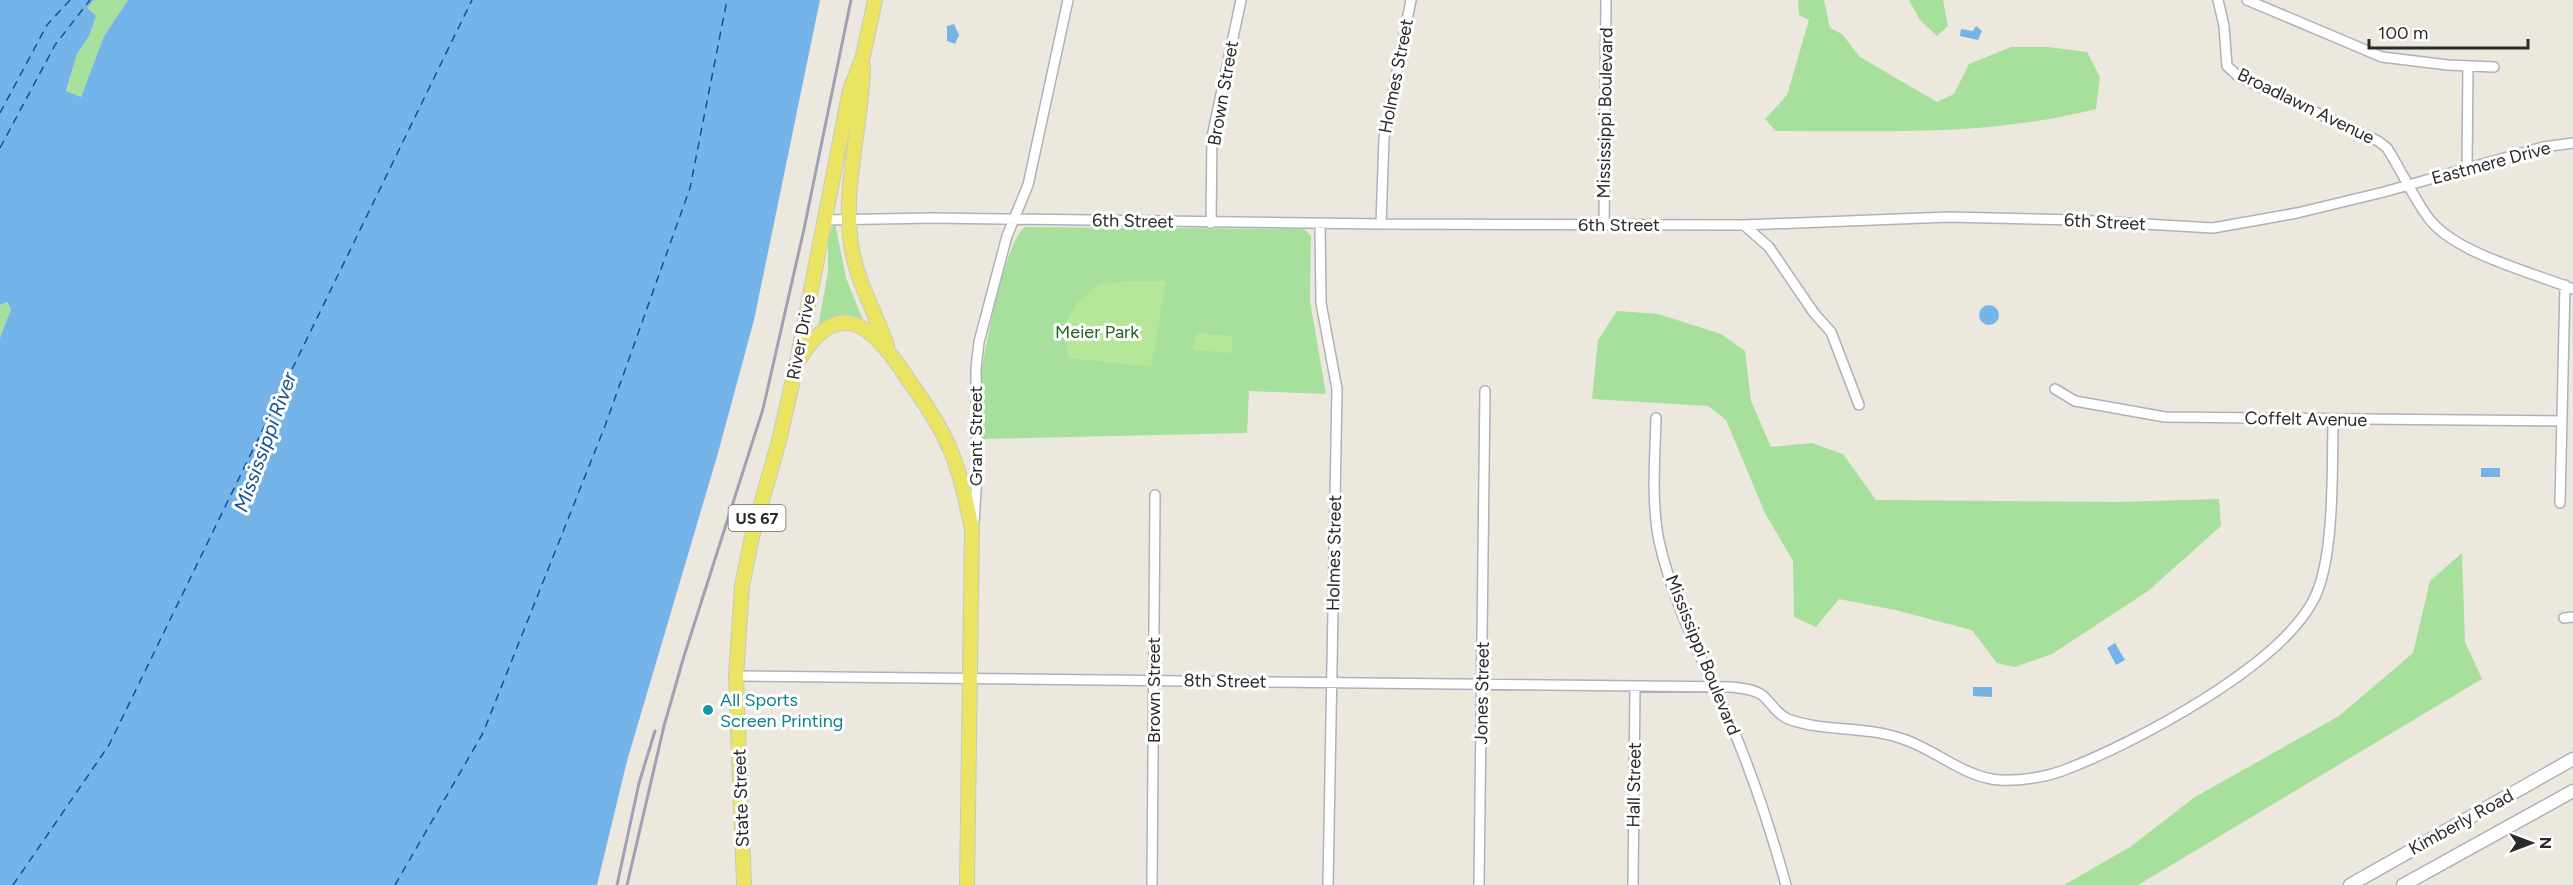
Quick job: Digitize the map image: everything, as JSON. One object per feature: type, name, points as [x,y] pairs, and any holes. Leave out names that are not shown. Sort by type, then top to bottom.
[{"type":"main road","name":"River Drive","points":[[736,676],[742,586],[753,532],[779,441],[797,363],[850,90],[863,56],[875,0]]},
{"type":"main road","name":"US 67","points":[[863,56],[862,95],[850,196],[852,250],[862,286],[888,350],[934,417],[950,448],[963,484],[972,529],[971,573]]},
{"type":"main road","points":[[797,363],[812,339],[822,330],[842,323],[853,324],[870,331],[888,350]]},
{"type":"main road","name":"Grant Street","points":[[967,885],[971,573]]},
{"type":"main road","name":"State Street","points":[[736,676],[744,885]]},
{"type":"main road","name":"Kimberly Road","points":[[2350,885],[2573,759]]},
{"type":"main road","name":"Kimberly Road","points":[[2403,885],[2573,791]]},
{"type":"street","name":"Grant Street","points":[[971,573],[977,476],[976,368],[979,342],[1007,236],[1016,219],[1028,185],[1068,0]]},
{"type":"street","name":"Brown Street","points":[[1211,223],[1212,137],[1241,0]]},
{"type":"street","name":"Holmes Street","points":[[1381,224],[1384,138],[1411,0]]},
{"type":"street","name":"Mississippi Boulevard","points":[[1604,225],[1606,0]]},
{"type":"street","name":"Broadlawn Avenue","points":[[2218,0],[2224,26],[2227,66],[2240,77],[2378,141],[2387,148],[2427,217],[2440,230],[2476,252],[2569,287]]},
{"type":"street","points":[[2247,0],[2375,55],[2494,68]]},
{"type":"street","points":[[2467,168],[2468,66]]},
{"type":"street","name":"Eastmere Drive","points":[[2409,184],[2543,147],[2573,143]]},
{"type":"street","name":"6th Street","points":[[824,219],[1744,225],[1893,218],[1985,217],[2213,228],[2276,217],[2409,184]]},
{"type":"street","name":"Holmes Street","points":[[1320,223],[1321,303],[1337,389],[1328,885]]},
{"type":"street","points":[[1744,225],[1769,247],[1814,313],[1832,332],[1858,405]]},
{"type":"street","points":[[2560,503],[2569,287]]},
{"type":"street","name":"Coffelt Avenue","points":[[2055,390],[2075,401],[2165,417],[2562,421]]},
{"type":"street","name":"Jones Street","points":[[1479,885],[1485,391]]},
{"type":"street","name":"Mississippi Boulevard","points":[[1656,418],[1654,505],[1659,541],[1687,623],[1741,747],[1773,839],[1786,885]]},
{"type":"street","name":"8th Street","points":[[736,676],[1731,687],[1761,694],[1785,717],[1805,724],[1859,729],[1900,738],[1980,776],[1999,780],[2025,778],[2065,770],[2169,720],[2256,664],[2294,629],[2315,598],[2324,567],[2330,529],[2333,419]]},
{"type":"street","name":"Brown Street","points":[[1152,885],[1155,495]]},
{"type":"street","name":"Hall Street","points":[[1633,885],[1635,686]]},
{"type":"green space","points":[[94,0],[128,0],[104,36],[81,97],[66,92],[77,54],[89,36],[87,8]]},
{"type":"green space","points":[[1798,0],[1824,0],[1830,28],[1842,34],[1860,57],[1937,102],[1954,94],[1969,64],[2011,47],[2048,47],[2087,52],[2100,77],[2096,109],[2056,118],[1977,128],[1897,131],[1776,131],[1765,119],[1787,95],[1809,20],[1799,15]]},
{"type":"green space","points":[[1909,0],[1943,0],[1948,26],[1937,36],[1920,20]]},
{"type":"green space","points":[[835,223],[846,278],[863,320],[834,319],[818,327],[828,272],[828,234]]},
{"type":"green space","name":"Meier Park","points":[[1025,227],[1304,229],[1311,236],[1310,301],[1326,394],[1249,391],[1247,433],[979,439],[980,384],[990,326],[1002,276],[1017,237]]},
{"type":"green space","points":[[1166,281],[1151,367],[1068,358],[1066,322],[1077,303],[1100,284]]},
{"type":"green space","points":[[7,302],[11,309],[0,338],[0,305]]},
{"type":"green space","points":[[1617,311],[1658,314],[1721,334],[1745,351],[1751,401],[1771,447],[1812,443],[1843,454],[1876,500],[2117,502],[2219,499],[2221,526],[2148,591],[2052,654],[2015,667],[1997,663],[1972,630],[1895,610],[1839,599],[1816,627],[1794,617],[1793,561],[1765,513],[1726,420],[1708,406],[1592,399],[1598,340]]},
{"type":"green space","points":[[1195,333],[1233,336],[1231,353],[1194,350]]},
{"type":"green space","points":[[2462,553],[2465,642],[2482,679],[2138,885],[2064,885],[2130,847],[2195,797],[2339,716],[2413,653],[2430,581]]},
{"type":"water","name":"Mississippi River","points":[[0,0],[94,0],[87,8],[96,16],[89,36],[77,54],[66,91],[81,97],[104,36],[128,0],[820,0],[754,320],[718,453],[627,761],[597,885],[0,885],[0,338],[11,309],[7,302],[0,305]]},
{"type":"water","points":[[954,24],[959,35],[955,44],[947,41],[947,26]]},
{"type":"water","points":[[1976,26],[1982,31],[1978,40],[1960,36],[1961,29],[1973,31]]},
{"type":"water","points":[[1989,305],[1996,308],[1999,315],[1996,322],[1989,325],[1982,322],[1979,315],[1982,308]]},
{"type":"water","points":[[2481,468],[2500,468],[2500,477],[2481,477]]},
{"type":"water","points":[[2115,643],[2125,660],[2116,665],[2107,648]]},
{"type":"water","points":[[1973,687],[1992,687],[1992,697],[1973,696]]},
{"type":"ferry route","points":[[0,113],[47,25],[70,0]]},
{"type":"ferry route","points":[[0,148],[55,45],[90,0]]},
{"type":"ferry route","points":[[13,885],[109,745],[472,0]]},
{"type":"ferry route","points":[[395,885],[483,733],[605,426],[690,188],[727,0]]},
{"type":"railway","points":[[627,885],[664,726],[763,409],[804,229],[851,0]]},
{"type":"railway","points":[[617,885],[639,783],[655,731]]},
{"type":"place","name":"All Sports Screen Printing","points":[[708,710]]}]
